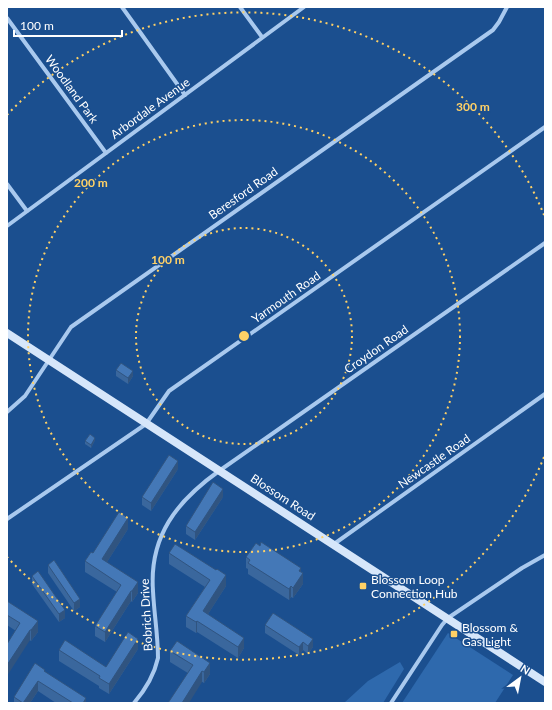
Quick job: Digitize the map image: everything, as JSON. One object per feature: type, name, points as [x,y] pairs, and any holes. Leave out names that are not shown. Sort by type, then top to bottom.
[{"type":"street","points":[[122,7],[185,95]]},
{"type":"street","points":[[240,7],[262,37]]},
{"type":"street","name":"Arbordale Avenue","points":[[7,226],[304,7]]},
{"type":"street","name":"Beresford Road","points":[[7,412],[25,396],[71,327],[492,30],[499,22],[507,7]]},
{"type":"street","name":"Woodland Park","points":[[7,18],[106,152]]},
{"type":"street","name":"Yarmouth Road","points":[[7,519],[146,424],[169,391],[545,127]]},
{"type":"street","points":[[7,184],[27,211]]},
{"type":"street","name":"Croydon Road","points":[[219,471],[545,243]]},
{"type":"street","name":"Blossom Road","points":[[7,333],[545,682]]},
{"type":"street","name":"Newcastle Road","points":[[334,544],[545,394]]},
{"type":"street","name":"Bobrich Drive","points":[[134,703],[150,681],[158,658],[153,581],[157,548],[168,523],[184,500],[200,485],[219,471]]},
{"type":"street","points":[[391,703],[448,618],[522,568],[545,555]]},
{"type":"shaded area","points":[[448,633],[513,675],[495,703],[402,703]]},
{"type":"shaded area","points":[[400,662],[404,669],[383,703],[344,703],[368,681]]},
{"type":"building","points":[[121,363],[133,371],[128,378],[116,370]]},
{"type":"building","points":[[90,434],[95,438],[91,445],[85,441]]},
{"type":"building","points":[[169,455],[178,461],[151,503],[142,497]]},
{"type":"building","points":[[213,482],[223,489],[195,532],[186,526]]},
{"type":"building","points":[[119,512],[128,518],[102,559],[138,582],[105,632],[95,626],[121,585],[85,561],[91,552],[93,553]]},
{"type":"building","points":[[261,542],[301,568],[299,571],[303,573],[293,588],[291,586],[289,589],[248,563],[250,560],[246,557],[256,543],[260,546]]},
{"type":"building","points":[[175,544],[226,575],[203,611],[244,638],[238,647],[197,621],[196,622],[186,616],[210,580],[169,553]]},
{"type":"building","points":[[54,560],[80,599],[74,603],[48,565]]},
{"type":"building","points":[[38,571],[65,610],[59,614],[32,576]]},
{"type":"building","points":[[7,601],[38,621],[30,630],[7,665],[7,644],[20,623],[7,615]]},
{"type":"building","points":[[273,613],[313,639],[308,646],[303,642],[299,647],[265,625]]},
{"type":"building","points":[[128,632],[138,639],[109,684],[99,678],[100,676],[59,650],[65,640],[106,667]]},
{"type":"building","points":[[177,641],[210,663],[204,672],[202,671],[182,703],[168,703],[193,665],[170,651]]},
{"type":"building","points":[[35,663],[45,670],[44,671],[86,698],[83,703],[73,703],[38,681],[23,703],[14,697]]},
{"type":"place","name":"Blossom Loop Connection Hub","points":[[363,586]]},
{"type":"place","name":"Blossom & Gas Light","points":[[454,634]]}]
